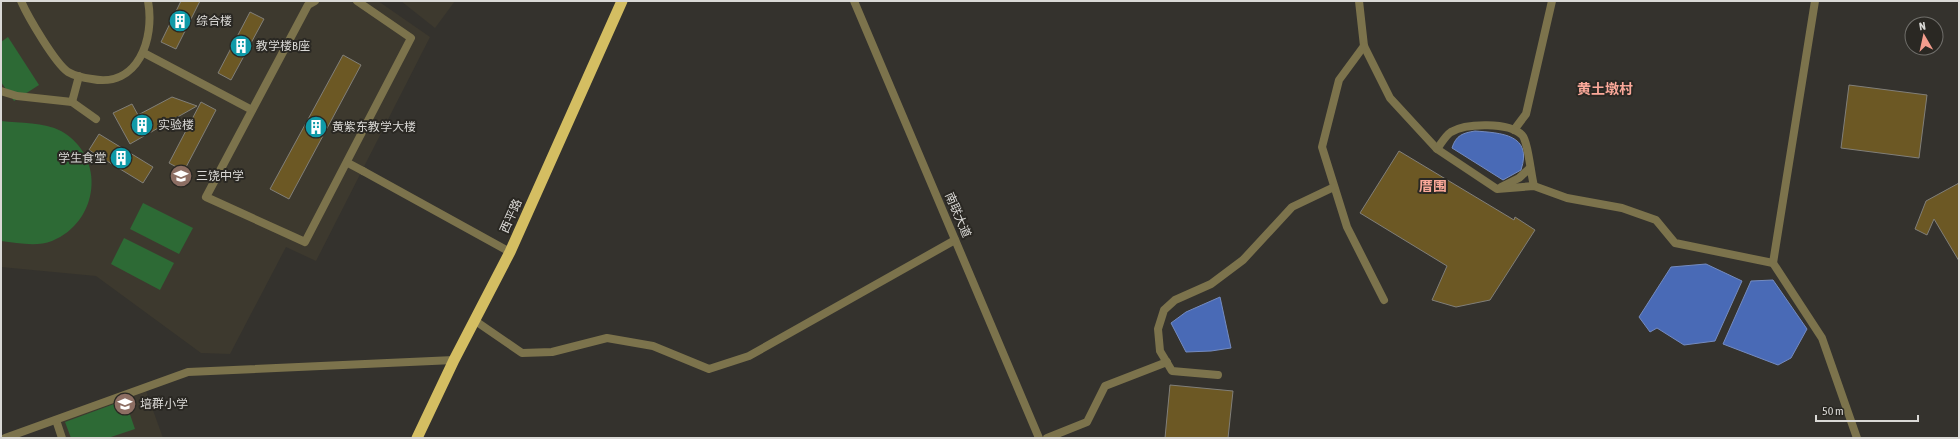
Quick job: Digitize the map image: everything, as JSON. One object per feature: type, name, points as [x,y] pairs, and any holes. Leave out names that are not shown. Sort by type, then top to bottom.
[{"type":"highway","name":"西平路","points":[[417,438],[474,320],[510,252],[622,1]]},
{"type":"street","points":[[21,1],[51,51],[68,72],[79,76],[104,81],[119,78],[134,67],[144,53],[147,40],[149,9],[148,1]]},
{"type":"street","points":[[315,1],[308,5],[206,197],[305,242],[348,163],[412,38],[357,1]]},
{"type":"street","name":"南联大道","points":[[854,1],[1039,438]]},
{"type":"street","points":[[1359,1],[1364,46],[1390,98],[1437,149],[1497,189],[1534,186],[1567,198],[1622,208],[1656,220],[1675,243],[1774,263]]},
{"type":"street","points":[[1514,130],[1526,114],[1552,1]]},
{"type":"street","points":[[1815,1],[1774,263],[1822,338],[1857,438]]},
{"type":"street","points":[[1364,46],[1339,80],[1322,147],[1347,227],[1384,300]]},
{"type":"street","points":[[144,53],[252,110]]},
{"type":"street","points":[[72,102],[79,76]]},
{"type":"street","points":[[1,91],[17,96],[72,102],[96,119]]},
{"type":"street","points":[[1437,149],[1449,133],[1459,129],[1486,125],[1514,130],[1523,136],[1526,144],[1534,186]]},
{"type":"street","points":[[348,163],[510,252]]},
{"type":"street","points":[[1497,189],[1519,178],[1530,168]]},
{"type":"street","points":[[1218,375],[1172,371],[1160,351],[1158,329],[1164,310],[1175,300],[1211,284],[1243,260],[1292,207],[1334,187]]},
{"type":"street","points":[[474,320],[522,353],[552,352],[607,338],[653,346],[709,369],[749,356],[955,240]]},
{"type":"street","points":[[5,438],[188,372],[454,360]]},
{"type":"street","points":[[1047,438],[1086,422],[1105,386],[1166,362]]},
{"type":"street","points":[[56,420],[62,438]]},
{"type":"shaded area","name":"三饶中学","points":[[1,1],[378,1],[430,37],[316,261],[286,247],[230,354],[201,353],[96,276],[1,267]]},
{"type":"shaded area","points":[[401,1],[455,1],[435,28]]},
{"type":"shaded area","name":"培群小学","points":[[145,388],[163,438],[62,438],[56,420]]},
{"type":"green space","points":[[8,37],[39,85],[14,101],[1,82],[1,42]]},
{"type":"green space","points":[[1,121],[40,124],[54,128],[61,131],[76,142],[86,156],[91,172],[91,189],[88,205],[80,219],[68,232],[52,241],[33,244],[1,241]]},
{"type":"green space","points":[[143,203],[193,228],[179,254],[130,229]]},
{"type":"green space","points":[[124,238],[174,263],[160,290],[111,264]]},
{"type":"green space","points":[[125,400],[135,429],[108,438],[71,438],[65,422]]},
{"type":"water","points":[[1475,131],[1504,135],[1519,142],[1523,149],[1524,158],[1521,170],[1503,180],[1452,148],[1460,135]]},
{"type":"water","points":[[1706,264],[1742,281],[1715,341],[1684,345],[1657,328],[1650,332],[1639,317],[1671,267]]},
{"type":"water","points":[[1773,280],[1807,329],[1791,358],[1778,365],[1723,344],[1751,281]]},
{"type":"water","points":[[1220,297],[1231,348],[1211,351],[1186,352],[1171,323],[1186,312]]},
{"type":"building","name":"综合楼","points":[[181,1],[200,1],[176,49],[161,42]]},
{"type":"building","name":"教学楼B座","points":[[250,12],[264,19],[231,80],[218,73]]},
{"type":"building","name":"黄紫东教学大楼","points":[[343,55],[361,65],[289,199],[270,189]]},
{"type":"building","points":[[1849,85],[1927,95],[1919,158],[1841,148]]},
{"type":"building","name":"实验楼","points":[[172,97],[197,106],[130,144],[113,113],[132,104],[138,115]]},
{"type":"building","points":[[201,102],[216,110],[184,171],[169,163]]},
{"type":"building","name":"学生食堂","points":[[99,134],[153,167],[143,183],[89,150]]},
{"type":"building","points":[[1399,151],[1514,220],[1515,217],[1535,230],[1490,300],[1456,307],[1432,300],[1447,266],[1360,213]]},
{"type":"building","points":[[1959,183],[1959,261],[1934,219],[1927,235],[1915,229],[1926,201]]},
{"type":"building","points":[[1170,385],[1233,391],[1228,438],[1165,438]]},
{"type":"place","name":"综合楼","points":[[180,21]]},
{"type":"place","name":"教学楼B座","points":[[241,46]]},
{"type":"place","name":"实验楼","points":[[142,125]]},
{"type":"place","name":"黄紫东教学大楼","points":[[316,127]]},
{"type":"place","name":"学生食堂","points":[[121,158]]},
{"type":"place","name":"三饶中学","points":[[181,176]]},
{"type":"place","name":"培群小学","points":[[125,404]]},
{"type":"district","name":"黄土墩村","points":[[1605,89]]},
{"type":"district","name":"厝围","points":[[1433,186]]}]
